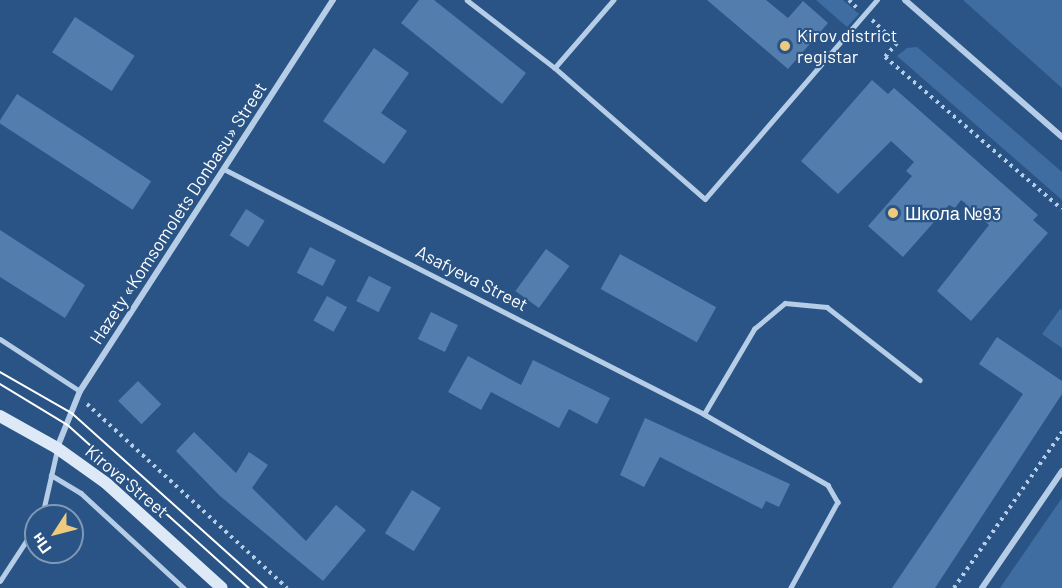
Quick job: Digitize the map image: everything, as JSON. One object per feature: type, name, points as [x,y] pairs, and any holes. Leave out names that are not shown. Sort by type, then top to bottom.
[{"type":"main road","name":"Kirova Street","points":[[0,416],[57,448],[106,483],[222,588]]},
{"type":"street","name":"Hazety «Komsomolets Donbasu» Street","points":[[57,448],[80,391],[226,170],[333,0]]},
{"type":"street","points":[[904,0],[1062,136]]},
{"type":"street","points":[[982,588],[1062,471]]},
{"type":"lane","points":[[467,0],[555,68],[705,198],[877,0]]},
{"type":"lane","points":[[555,68],[614,0]]},
{"type":"lane","name":"Asafyeva Street","points":[[226,170],[704,414],[828,485],[838,502],[791,588]]},
{"type":"lane","points":[[704,414],[754,328],[786,303],[827,307],[920,380]]},
{"type":"lane","points":[[0,339],[80,391]]},
{"type":"lane","points":[[45,504],[57,448]]},
{"type":"lane","points":[[51,475],[81,493],[183,588]]},
{"type":"lane","points":[[0,581],[24,544]]},
{"type":"path","points":[[849,0],[897,43],[885,57],[1062,209]]},
{"type":"path","points":[[80,391],[92,412],[288,588]]},
{"type":"path","points":[[954,588],[1062,432]]},
{"type":"shaded area","points":[[816,0],[843,0],[859,14],[847,27]]},
{"type":"shaded area","points":[[963,0],[1062,0],[1062,88]]},
{"type":"shaded area","points":[[917,47],[1062,172],[1062,200],[897,56],[907,48]]},
{"type":"shaded area","points":[[1060,309],[1062,310],[1062,348],[1042,334]]},
{"type":"shaded area","points":[[1062,498],[1062,588],[1000,588]]},
{"type":"building","points":[[419,0],[434,0],[526,73],[502,104],[401,23]]},
{"type":"building","name":"Kirov district registar","points":[[707,0],[766,0],[788,18],[803,1],[828,23],[788,69]]},
{"type":"building","points":[[75,17],[135,56],[112,91],[52,52]]},
{"type":"building","points":[[374,48],[409,73],[381,113],[407,131],[384,164],[323,121]]},
{"type":"building","points":[[872,80],[888,94],[894,88],[1038,215],[1033,220],[1048,233],[971,321],[937,291],[989,225],[961,200],[955,208],[949,205],[903,257],[868,226],[912,176],[906,171],[914,162],[891,141],[838,194],[801,161]]},
{"type":"building","points":[[17,94],[151,181],[133,210],[0,124]]},
{"type":"building","points":[[246,209],[265,221],[248,247],[230,235]]},
{"type":"building","points":[[0,230],[85,285],[65,318],[0,277]]},
{"type":"building","points":[[310,247],[336,260],[323,286],[297,273]]},
{"type":"building","points":[[546,249],[569,266],[539,308],[515,291]]},
{"type":"building","points":[[620,254],[716,307],[697,342],[601,289]]},
{"type":"building","points":[[369,276],[391,287],[379,312],[356,301]]},
{"type":"building","points":[[327,296],[347,307],[334,332],[313,320]]},
{"type":"building","points":[[431,312],[458,325],[445,352],[418,339]]},
{"type":"building","points":[[997,337],[1062,381],[1062,394],[935,588],[892,588],[1023,394],[979,364]]},
{"type":"building","points":[[468,356],[521,385],[533,360],[610,398],[597,424],[569,409],[559,428],[491,392],[481,410],[448,392]]},
{"type":"building","points":[[138,381],[161,404],[142,424],[118,401]]},
{"type":"building","points":[[645,418],[790,484],[779,507],[766,501],[762,509],[660,457],[644,487],[620,475]]},
{"type":"building","points":[[194,432],[236,473],[249,452],[268,465],[252,488],[306,541],[336,505],[366,530],[323,581],[220,496],[176,451]]},
{"type":"building","points":[[412,490],[441,508],[414,551],[385,533]]},
{"type":"tram line","points":[[0,372],[72,413],[267,588]]},
{"type":"tram line","points":[[0,384],[68,425],[249,588]]},
{"type":"place","name":"Kirov district registar","points":[[785,46]]},
{"type":"place","name":"Школа №93","points":[[893,213]]}]
